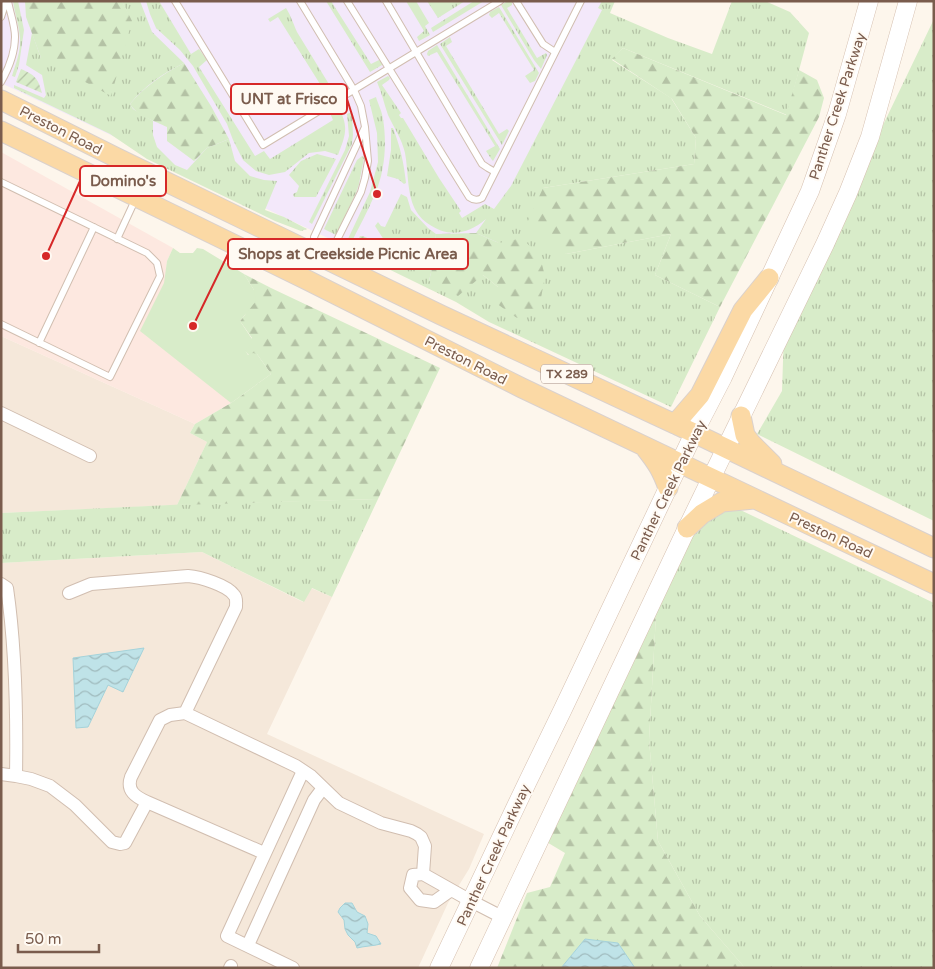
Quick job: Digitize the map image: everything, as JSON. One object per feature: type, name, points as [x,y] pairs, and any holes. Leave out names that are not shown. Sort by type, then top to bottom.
[{"type":"main road","name":"Panther Creek Parkway","points":[[439,968],[564,710],[694,433],[723,377],[813,182],[837,114],[869,1]]},
{"type":"main road","points":[[479,968],[848,193],[870,137],[908,1]]},
{"type":"main road","name":"Preston Road","points":[[1,100],[318,256],[934,548]]},
{"type":"main road","name":"Preston Road","points":[[1,131],[522,388],[934,584]]},
{"type":"main road","points":[[306,280],[318,256]]},
{"type":"main road","points":[[675,424],[700,395],[743,310],[769,278]]},
{"type":"main road","points":[[741,416],[745,435],[750,443],[788,478]]},
{"type":"main road","points":[[644,446],[658,464],[668,488]]},
{"type":"main road","points":[[687,528],[702,514],[722,502],[754,499]]},
{"type":"street","points":[[1,413],[90,456]]},
{"type":"street","points":[[69,593],[91,584],[188,576],[204,579],[228,589],[234,594],[236,607],[185,713]]},
{"type":"street","points":[[1,584],[7,588],[12,625],[16,715],[16,776]]},
{"type":"street","points":[[264,853],[139,799],[134,795],[130,789],[130,780],[160,720],[170,715],[185,713],[303,770],[339,803],[376,821],[417,834],[421,837],[425,846],[423,874]]},
{"type":"street","points":[[292,968],[227,936],[303,770]]},
{"type":"street","points":[[1,774],[31,779],[50,786],[75,805],[108,839],[117,844],[124,844],[127,841],[147,802]]},
{"type":"street","points":[[248,946],[314,800],[323,788]]},
{"type":"street","points":[[451,890],[434,902],[420,900],[410,888],[413,875],[423,874],[502,917]]},
{"type":"lane","points":[[1,17],[7,1]]},
{"type":"lane","points":[[1,82],[10,65],[14,50],[15,35],[7,1]]},
{"type":"lane","points":[[175,1],[263,145],[500,1]]},
{"type":"lane","points":[[300,1],[354,90],[361,106],[365,127],[368,161],[366,178],[361,192],[334,246],[318,256],[314,237],[365,127]]},
{"type":"lane","points":[[347,1],[469,197],[476,200],[482,198],[580,1]]},
{"type":"lane","points":[[386,1],[482,164],[495,172]]},
{"type":"lane","points":[[516,1],[543,44],[555,52]]},
{"type":"lane","points":[[1,182],[147,253],[156,263],[160,276],[110,377],[1,324]]},
{"type":"lane","points":[[117,239],[137,197]]},
{"type":"lane","points":[[39,343],[94,228]]},
{"type":"shaded area","points":[[1,1],[615,1],[467,304],[1,83]]},
{"type":"shaded area","points":[[1,152],[173,248],[167,261],[165,283],[231,403],[195,424],[1,336]]},
{"type":"shaded area","points":[[1,336],[195,424],[190,433],[207,442],[177,505],[1,513]]},
{"type":"shaded area","points":[[202,552],[303,602],[311,588],[332,597],[267,734],[484,834],[469,869],[448,903],[418,968],[1,968],[1,563]]},
{"type":"green space","points":[[13,1],[18,1],[24,30],[19,65],[15,77],[12,76],[19,53],[20,39]]},
{"type":"green space","points":[[25,1],[122,1],[132,21],[111,96],[41,58],[26,17]]},
{"type":"green space","points":[[122,1],[140,1],[152,32],[184,63],[155,80],[130,104],[133,109],[153,121],[153,135],[157,147],[175,165],[187,170],[207,148],[229,139],[235,161],[250,176],[277,181],[265,210],[307,229],[301,231],[275,221],[147,159],[110,134],[14,88],[14,85],[44,98],[46,95],[42,75],[26,65],[32,33],[41,58],[131,21]]},
{"type":"green space","points":[[146,1],[159,1],[191,54],[199,49],[207,60],[199,67],[255,156],[264,151],[270,159],[333,120],[329,111],[338,106],[344,120],[345,130],[338,155],[325,151],[309,153],[285,172],[269,175],[256,171],[243,160],[227,124],[193,66],[180,50],[156,28]]},
{"type":"green space","points":[[326,1],[331,1],[371,64],[379,60],[382,62],[382,65],[370,72]]},
{"type":"green space","points":[[406,1],[416,1],[429,23],[425,26],[430,35],[419,41],[417,37],[424,31]]},
{"type":"green space","points":[[427,1],[465,1],[438,18]]},
{"type":"green space","points":[[474,1],[484,1],[433,32],[431,28]]},
{"type":"green space","points":[[512,1],[512,5],[507,8],[537,58],[546,53],[547,55],[541,69],[501,5]]},
{"type":"green space","points":[[602,1],[615,1],[610,13],[668,38],[712,54],[732,1],[765,1],[790,12],[809,33],[787,115],[623,48],[612,60],[671,98],[696,138],[694,164],[543,188],[566,254],[671,234],[655,275],[720,307],[671,407],[489,322],[456,302],[372,261],[379,248],[386,243],[375,226],[378,222],[381,226],[385,227],[401,194],[407,197],[411,210],[436,234],[429,281],[483,275],[498,287],[517,318],[499,243],[476,233],[486,219],[465,231],[450,233],[427,223],[416,211],[410,196],[404,148],[388,115],[377,82],[388,76],[390,78],[382,85],[401,113],[399,115],[403,118],[461,211],[459,213],[462,218],[485,204],[494,209],[511,186],[602,10],[598,8]]},
{"type":"green space","points":[[499,7],[539,73],[535,81],[530,83],[525,76],[534,70],[499,13],[492,18],[489,15],[490,12]]},
{"type":"green space","points":[[286,8],[297,32],[335,94],[322,102],[318,98],[325,92],[278,17],[270,22],[268,19]]},
{"type":"green space","points":[[934,19],[934,521],[757,434],[782,391],[784,331]]},
{"type":"green space","points":[[450,37],[452,42],[446,46],[499,134],[507,129],[509,131],[502,145],[440,44]]},
{"type":"green space","points":[[437,45],[500,149],[493,161],[486,151],[495,146],[437,52],[428,56],[427,54],[428,51]]},
{"type":"green space","points":[[623,48],[786,115],[799,70],[817,80],[824,98],[819,117],[720,307],[655,275],[671,234],[566,254],[527,223],[543,188],[694,164],[696,138],[672,99],[612,59]]},
{"type":"green space","points":[[184,63],[229,139],[207,148],[194,161],[167,141],[167,127],[137,112],[130,104],[155,81]]},
{"type":"green space","points":[[21,69],[30,73],[35,78],[42,93],[16,82]]},
{"type":"green space","points":[[376,97],[382,113],[384,128],[383,166],[375,194],[351,243],[347,241],[370,192],[378,162],[377,133],[369,100]]},
{"type":"green space","points":[[352,112],[352,144],[312,224],[309,222],[345,150],[349,136],[347,114]]},
{"type":"green space","points":[[391,128],[393,128],[398,141],[404,168],[406,183],[404,184],[398,179],[387,176],[391,150]]},
{"type":"green space","points":[[317,154],[336,159],[316,197],[294,197],[293,194],[297,192],[299,186],[289,175],[301,161]]},
{"type":"green space","points":[[362,156],[364,158],[359,184],[336,235],[324,229],[357,160]]},
{"type":"green space","points":[[476,233],[499,243],[522,238],[540,257],[545,276],[539,309],[517,318],[493,301],[498,287],[483,275],[458,296],[429,281],[436,234]]},
{"type":"green space","points":[[360,236],[368,238],[379,248],[375,256],[355,246]]},
{"type":"green space","points":[[173,248],[180,253],[193,253],[197,248],[203,249],[244,274],[254,290],[256,301],[240,321],[253,343],[245,350],[248,355],[257,354],[271,374],[231,403],[140,331],[164,283],[167,261]]},
{"type":"green space","points":[[244,274],[440,368],[378,499],[177,505],[207,442],[190,433],[195,424],[231,403],[271,374],[257,354],[249,355],[244,350],[252,338],[240,321],[245,315],[254,290]]},
{"type":"green space","points":[[707,494],[934,603],[934,968],[745,968],[700,916],[658,841],[649,740],[657,597]]},
{"type":"green space","points":[[378,499],[332,597],[312,588],[304,602],[202,552],[1,563],[1,513],[191,504]]},
{"type":"green space","points":[[657,597],[649,740],[658,841],[700,916],[745,968],[635,968],[618,943],[585,939],[561,968],[497,968],[527,893],[550,887],[565,853],[545,841]]},
{"type":"water","points":[[144,648],[123,692],[108,685],[88,727],[76,728],[73,658]]},
{"type":"water","points":[[345,903],[352,903],[357,912],[365,916],[368,924],[367,933],[376,936],[381,944],[357,948],[355,942],[348,935],[344,920],[338,912]]},
{"type":"water","points":[[585,939],[618,943],[635,968],[561,968]]},
{"type":"place","name":"UNT at Frisco","points":[[377,194]]},
{"type":"place","name":"Domino's","points":[[46,256]]},
{"type":"place","name":"Shops at Creekside Picnic Area","points":[[193,326]]}]
